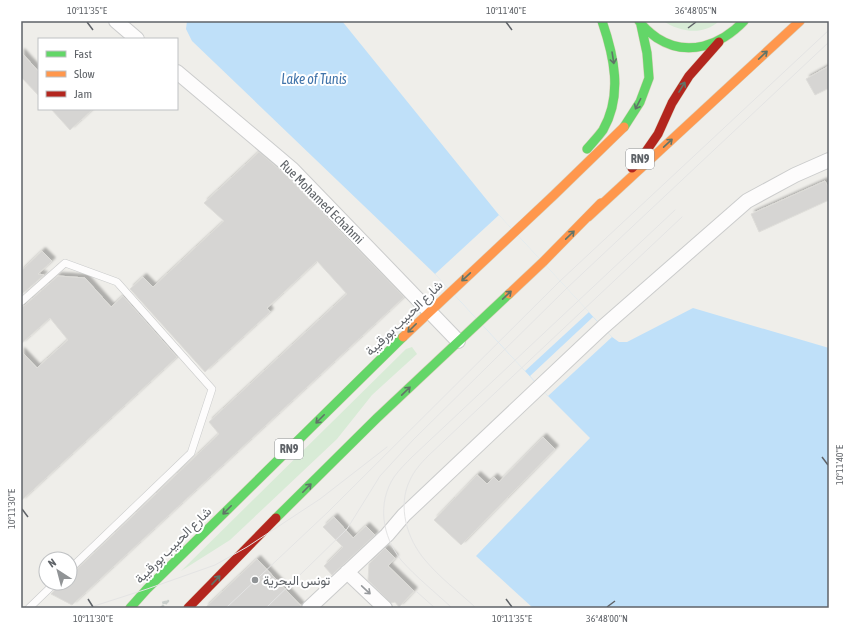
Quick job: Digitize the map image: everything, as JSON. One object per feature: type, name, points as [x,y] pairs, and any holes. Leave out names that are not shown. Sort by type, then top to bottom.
[{"type":"main road","points":[[554,195],[603,128],[610,110],[614,89],[615,68],[611,47],[602,21]]},
{"type":"main road","points":[[640,23],[657,39],[677,47],[699,48],[719,42],[734,32],[744,21]]},
{"type":"main road","points":[[588,217],[800,21]]},
{"type":"main road","name":"شارع الحبيب بورقيبة","points":[[130,608],[146,589],[429,311],[515,232],[627,124],[640,102],[649,78],[647,54],[640,23]]},
{"type":"main road","name":"RN9","points":[[188,608],[377,418],[543,262],[588,217],[640,160],[658,134],[672,103],[688,76],[719,42]]},
{"type":"street","points":[[116,21],[136,38]]},
{"type":"street","name":"Rue Mohamed Echahmi","points":[[178,73],[292,169],[458,341]]},
{"type":"street","points":[[309,608],[387,535],[404,515],[539,386],[603,327],[748,201],[795,175],[829,160]]},
{"type":"street","points":[[347,572],[385,608]]},
{"type":"lane","points":[[21,302],[65,263],[117,282],[212,389],[191,453],[78,561]]},
{"type":"lane","points":[[29,608],[47,591]]},
{"type":"green space","points":[[663,21],[719,21],[706,29],[691,31],[677,28]]},
{"type":"green space","points":[[412,347],[417,354],[372,395],[337,439],[230,540],[181,571],[406,349]]},
{"type":"water","name":"Lake of Tunis","points":[[187,21],[342,21],[499,215],[612,337],[619,342],[627,342],[693,308],[829,348],[829,608],[533,608],[476,556],[590,438],[548,396],[435,274],[192,41],[186,29]]},
{"type":"pier","points":[[499,215],[589,312],[525,371],[435,274]]},
{"type":"pier","points":[[593,317],[612,337],[548,396],[530,376]]},
{"type":"building","points":[[21,52],[38,71],[38,95],[21,77]]},
{"type":"building","points":[[829,66],[829,88],[815,95],[806,79]]},
{"type":"building","points":[[52,110],[92,110],[70,130]]},
{"type":"building","points":[[259,152],[286,175],[404,297],[72,605],[51,594],[54,591],[78,591],[78,568],[219,434],[209,422],[347,294],[317,261],[267,308],[270,312],[205,372],[130,289],[143,277],[153,287],[224,221],[204,203]]},
{"type":"building","points":[[825,181],[829,189],[829,200],[759,232],[751,214]]},
{"type":"building","points":[[42,251],[52,261],[38,274],[44,275],[21,295],[21,271]]},
{"type":"building","points":[[58,276],[85,278],[111,307],[123,296],[177,357],[21,501],[21,351],[37,368],[68,340],[50,318],[21,344],[21,307]]},
{"type":"building","points":[[543,437],[555,449],[461,545],[434,520],[477,475],[487,484],[494,477],[499,482]]},
{"type":"building","points":[[334,517],[353,538],[366,526],[375,535],[332,575],[324,566],[343,547],[323,527]]},
{"type":"building","points":[[385,548],[395,558],[388,566],[414,591],[399,607],[395,602],[391,603],[368,580],[369,564]]},
{"type":"building","name":"تونس البحرية","points":[[257,559],[301,606],[301,608],[205,608]]},
{"type":"tram line","points":[[226,608],[328,512],[560,281],[829,30]]},
{"type":"tram line","points":[[266,608],[347,529],[380,476],[413,440],[567,288],[829,42]]},
{"type":"tram line","points":[[452,608],[401,560],[390,541],[386,530],[384,508],[385,498],[394,477],[412,457],[675,210]]},
{"type":"tram line","points":[[476,608],[431,567],[413,542],[404,511],[406,490],[412,477],[418,467],[428,456],[682,217]]},
{"type":"tram line","points":[[88,608],[215,565],[247,547],[320,499],[387,447]]},
{"type":"tram line","points":[[417,592],[435,608]]},
{"type":"traffic: fast","points":[[587,149],[603,130],[609,117],[615,89],[613,62],[602,21]]},
{"type":"traffic: fast","points":[[639,21],[657,38],[669,44],[692,48],[704,46],[725,37],[744,21]]},
{"type":"traffic: fast","points":[[624,127],[640,102],[649,78],[647,53],[641,25]]},
{"type":"traffic: fast","points":[[276,518],[377,418],[509,294]]},
{"type":"traffic: fast","points":[[130,608],[147,589],[403,337]]},
{"type":"traffic: slow","points":[[588,217],[800,21]]},
{"type":"traffic: slow","points":[[403,337],[624,127]]},
{"type":"traffic: slow","points":[[509,294],[601,203]]},
{"type":"traffic: jam","points":[[632,168],[640,160],[658,134],[672,103],[689,76],[719,42]]},
{"type":"traffic: jam","points":[[188,608],[276,518]]},
{"type":"place","name":"تونس البحرية","points":[[255,580]]}]
